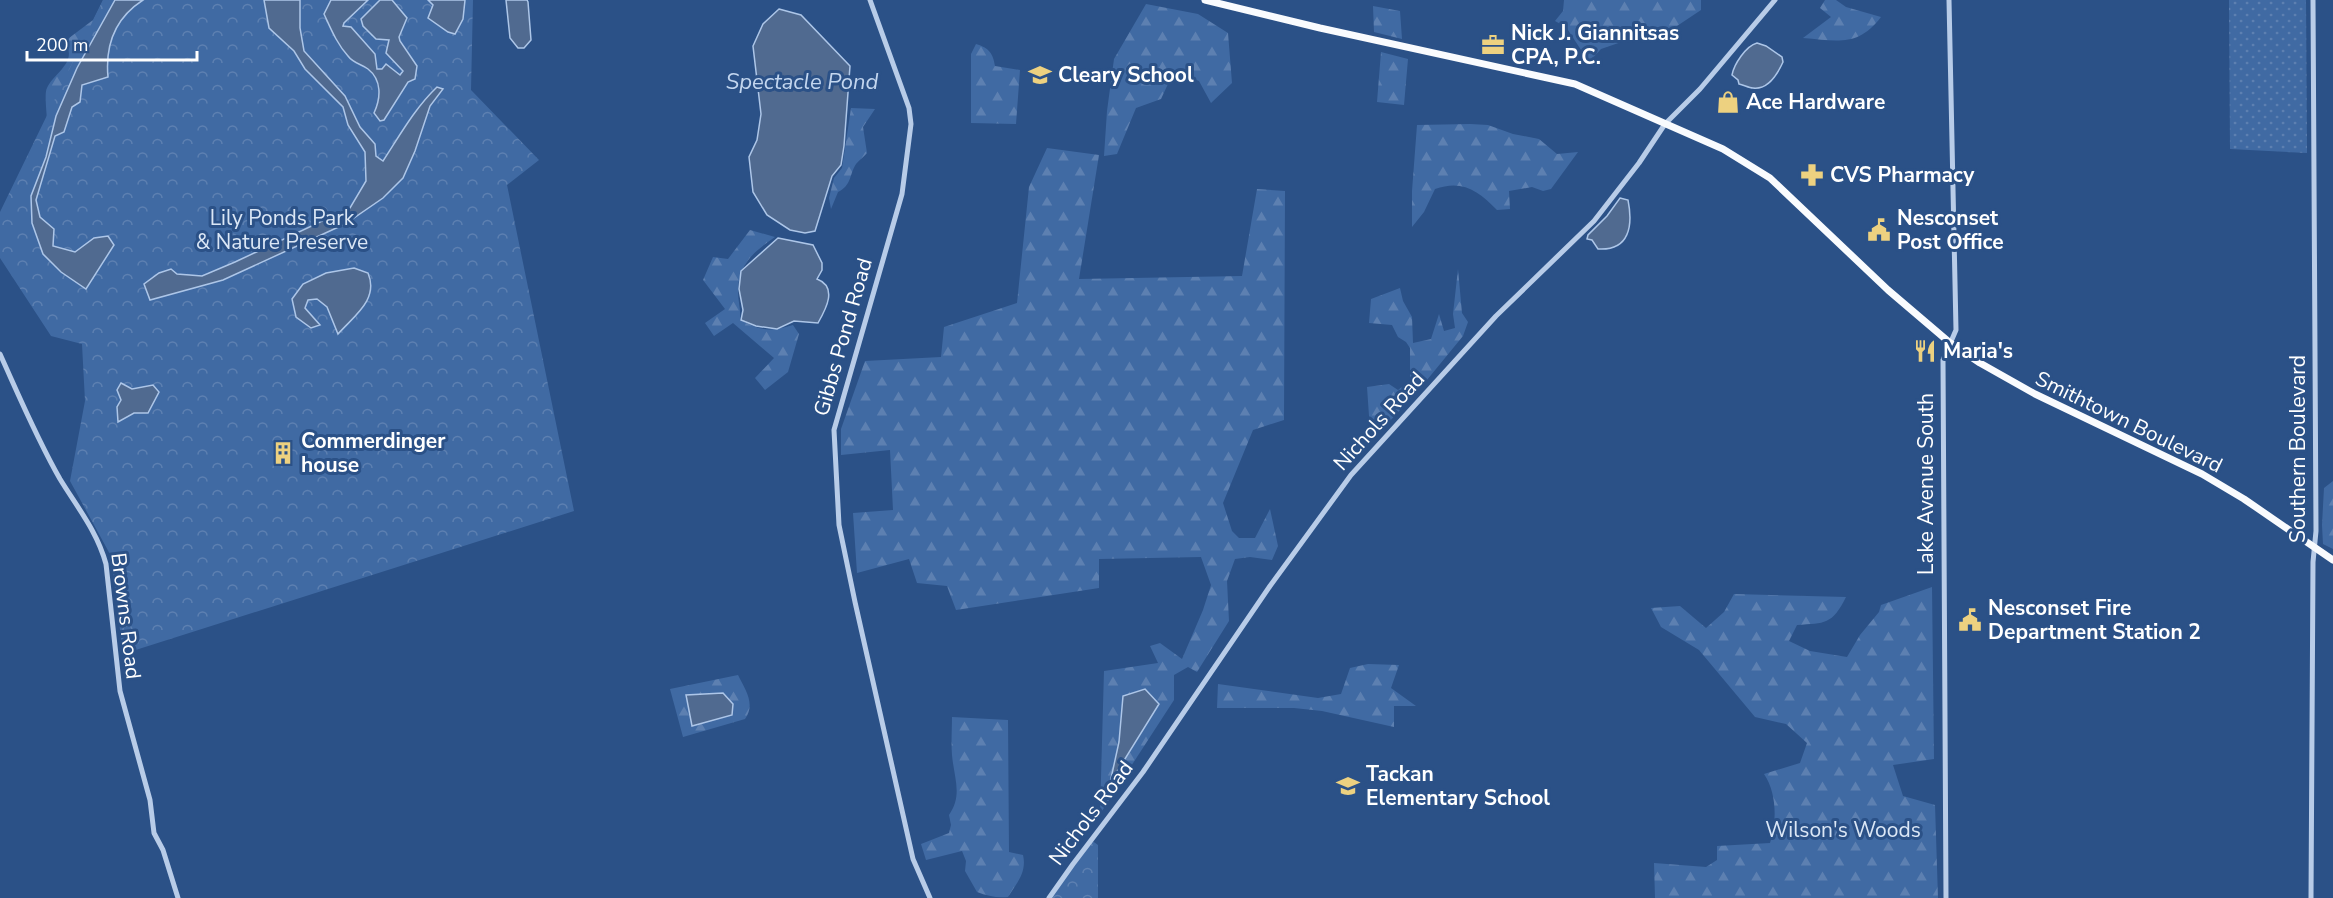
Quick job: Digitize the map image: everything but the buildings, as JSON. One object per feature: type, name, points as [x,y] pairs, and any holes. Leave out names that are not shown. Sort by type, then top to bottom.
[{"type":"main road","name":"Smithtown Boulevard","points":[[1205,0],[1320,28],[1575,84],[1723,149],[1770,178],[1888,290],[1949,342],[1997,374],[2035,394],[2202,474],[2333,560]]},
{"type":"street","name":"Gibbs Pond Road","points":[[870,0],[909,108],[911,124],[902,194],[834,430],[839,525],[903,819],[913,859],[930,898]]},
{"type":"street","name":"Nichols Road","points":[[1049,898],[1143,772],[1270,585],[1352,475],[1496,316],[1594,221],[1640,163],[1665,124],[1701,87],[1775,0]]},
{"type":"street","name":"Lake Avenue South","points":[[1946,898],[1943,360],[1956,330],[1949,0]]},
{"type":"street","name":"Southern Boulevard","points":[[2312,898],[2316,228],[2313,0]]},
{"type":"street","name":"Browns Road","points":[[0,354],[55,470],[91,526],[101,546],[106,564],[120,692],[150,800],[154,833],[163,850],[178,898]]},
{"type":"green space","points":[[103,0],[111,0],[47,121],[46,91],[67,62],[69,51],[66,44],[69,38],[93,20]]},
{"type":"green space","name":"Lily Ponds Park & Nature Preserve","points":[[103,0],[473,0],[471,90],[539,160],[507,185],[574,511],[123,654],[111,556],[70,481],[85,401],[82,344],[51,336],[0,258],[0,212]]},
{"type":"green space","points":[[1564,0],[1701,0],[1701,10],[1668,32],[1633,38],[1601,49],[1589,62],[1566,27],[1555,21],[1563,11]]},
{"type":"green space","points":[[1825,0],[1836,0],[1846,7],[1881,17],[1872,27],[1855,38],[1837,41],[1803,38],[1831,17],[1820,8]]},
{"type":"green space","points":[[2229,0],[2306,0],[2307,153],[2230,149]]},
{"type":"green space","points":[[1146,4],[1198,14],[1228,33],[1232,83],[1211,103],[1199,81],[1174,71],[1161,99],[1136,108],[1117,154],[1104,156],[1114,59]]},
{"type":"green space","points":[[1373,6],[1400,11],[1402,39],[1374,32]]},
{"type":"green space","points":[[976,44],[990,52],[995,66],[1020,70],[1016,124],[971,123],[971,54]]},
{"type":"green space","points":[[1381,52],[1408,59],[1404,105],[1377,102]]},
{"type":"green space","points":[[851,108],[875,109],[863,127],[867,153],[856,164],[848,183],[838,192],[831,209],[829,198],[834,178],[842,168]]},
{"type":"green space","points":[[1417,125],[1488,125],[1513,134],[1539,139],[1557,154],[1578,152],[1551,189],[1543,191],[1532,187],[1509,191],[1510,209],[1497,210],[1477,192],[1462,186],[1445,186],[1435,189],[1424,212],[1412,227]]},
{"type":"green space","points":[[1047,148],[1099,155],[1079,279],[1242,276],[1257,189],[1285,191],[1284,420],[1253,430],[1223,503],[1232,531],[1239,538],[1255,538],[1270,509],[1278,546],[1272,560],[1250,557],[1235,559],[1227,581],[1229,621],[1197,672],[1188,667],[1174,675],[1174,700],[1100,814],[1104,671],[1158,663],[1150,646],[1160,643],[1182,659],[1211,585],[1201,557],[1099,559],[1099,588],[956,610],[947,586],[917,583],[909,559],[857,573],[853,513],[893,510],[890,450],[841,455],[841,429],[865,361],[941,357],[944,327],[1017,303],[1029,187]],"holes":[[[1159,705],[1111,781],[1119,742]]]},
{"type":"green space","points":[[750,230],[775,237],[749,259],[741,273],[738,291],[740,320],[766,329],[793,325],[799,334],[788,372],[765,390],[755,378],[774,358],[733,323],[714,336],[705,323],[725,309],[703,280],[713,257],[728,259]]},
{"type":"green space","points":[[1458,269],[1462,313],[1468,322],[1463,336],[1389,422],[1370,430],[1367,387],[1389,384],[1398,390],[1410,381],[1410,348],[1398,337],[1392,325],[1369,323],[1371,299],[1400,288],[1403,301],[1412,317],[1413,343],[1431,339],[1439,314],[1444,331],[1455,328],[1453,314]]},
{"type":"green space","points":[[2333,481],[2333,549],[2323,544],[2322,525],[2324,488]]},
{"type":"green space","name":"Wilson's Woods","points":[[1932,587],[1934,759],[1893,765],[1903,796],[1935,805],[1938,898],[1655,898],[1654,863],[1706,867],[1717,860],[1717,846],[1770,843],[1774,826],[1774,808],[1771,790],[1764,774],[1800,763],[1807,743],[1786,724],[1755,717],[1699,650],[1661,627],[1651,608],[1680,606],[1706,628],[1724,612],[1734,594],[1846,597],[1832,618],[1821,623],[1797,625],[1789,641],[1810,651],[1847,657],[1860,635],[1879,612],[1881,605]]},
{"type":"green space","points":[[1368,664],[1399,665],[1391,688],[1416,706],[1394,706],[1394,727],[1322,711],[1294,708],[1217,708],[1218,684],[1318,698],[1341,694],[1350,668]]},
{"type":"green space","points":[[738,675],[746,691],[750,708],[745,719],[683,737],[670,689]]},
{"type":"green space","points":[[952,717],[1008,720],[1009,852],[1023,855],[1024,867],[1008,897],[977,892],[965,871],[966,861],[962,851],[926,860],[921,844],[949,833],[951,825],[949,815],[957,793],[952,750]]},
{"type":"green space","points":[[1091,840],[1098,845],[1098,898],[1049,898]]},
{"type":"water","points":[[115,0],[143,0],[125,15],[114,33],[108,54],[108,77],[82,85],[80,102],[72,107],[64,132],[55,136],[36,200],[40,217],[54,229],[53,246],[75,252],[94,238],[108,236],[114,245],[86,289],[61,272],[43,254],[32,223],[31,196],[46,157],[56,116],[77,68]]},
{"type":"water","points":[[264,0],[300,0],[300,28],[304,51],[345,96],[360,127],[375,144],[376,156],[383,161],[422,104],[437,87],[443,89],[430,106],[403,178],[383,198],[345,224],[223,280],[150,300],[144,284],[159,273],[171,269],[177,274],[202,276],[235,262],[350,208],[366,181],[365,152],[348,125],[343,107],[305,69],[294,51],[269,28]]},
{"type":"water","points":[[331,0],[368,0],[343,26],[351,27],[375,54],[377,69],[382,69],[386,64],[400,75],[403,71],[386,53],[389,40],[376,39],[363,26],[361,19],[380,0],[392,0],[407,18],[399,37],[417,66],[415,79],[408,82],[384,120],[380,121],[374,113],[379,95],[376,78],[373,73],[352,60],[344,51],[324,14]]},
{"type":"water","points":[[428,0],[465,0],[463,19],[455,34],[448,32],[428,18],[433,5]]},
{"type":"water","points":[[506,0],[527,0],[528,2],[531,40],[524,48],[518,48],[510,38]]},
{"type":"water","name":"Spectacle Pond","points":[[779,9],[801,15],[850,66],[841,165],[832,176],[815,231],[805,233],[790,230],[767,215],[753,192],[749,157],[757,140],[761,114],[753,46],[763,24]]},
{"type":"water","points":[[1757,43],[1782,57],[1783,62],[1768,84],[1751,88],[1739,84],[1732,75],[1741,56]]},
{"type":"water","points":[[1620,198],[1628,200],[1630,218],[1627,235],[1617,246],[1598,249],[1592,240],[1587,239],[1588,235],[1607,216]]},
{"type":"water","points":[[778,238],[813,245],[822,263],[822,270],[817,279],[827,287],[829,293],[818,323],[794,321],[777,329],[756,326],[741,320],[743,310],[739,289],[741,271]]},
{"type":"water","points":[[354,268],[368,273],[371,282],[370,291],[364,306],[338,334],[327,307],[317,299],[308,300],[305,308],[320,325],[311,328],[296,317],[292,299],[303,284],[326,273]]},
{"type":"water","points":[[121,383],[132,389],[153,385],[159,392],[148,413],[134,413],[118,422],[117,407],[121,400],[117,390]]},
{"type":"water","points":[[1145,689],[1159,704],[1110,783],[1119,742],[1123,696]]},
{"type":"water","points":[[723,693],[733,704],[732,715],[692,726],[686,695]]},
{"type":"place","name":"Nick J. Giannitsas CPA, P.C.","points":[[1493,45]]},
{"type":"place","name":"Cleary School","points":[[1040,75]]},
{"type":"place","name":"Ace Hardware","points":[[1728,102]]},
{"type":"place","name":"CVS Pharmacy","points":[[1812,175]]},
{"type":"place","name":"Nesconset Post Office","points":[[1879,230]]},
{"type":"place","name":"Maria's","points":[[1925,351]]},
{"type":"place","name":"Commerdinger house","points":[[283,453]]},
{"type":"place","name":"Nesconset Fire Department Station 2","points":[[1970,620]]},
{"type":"place","name":"Tackan Elementary School","points":[[1348,786]]}]
